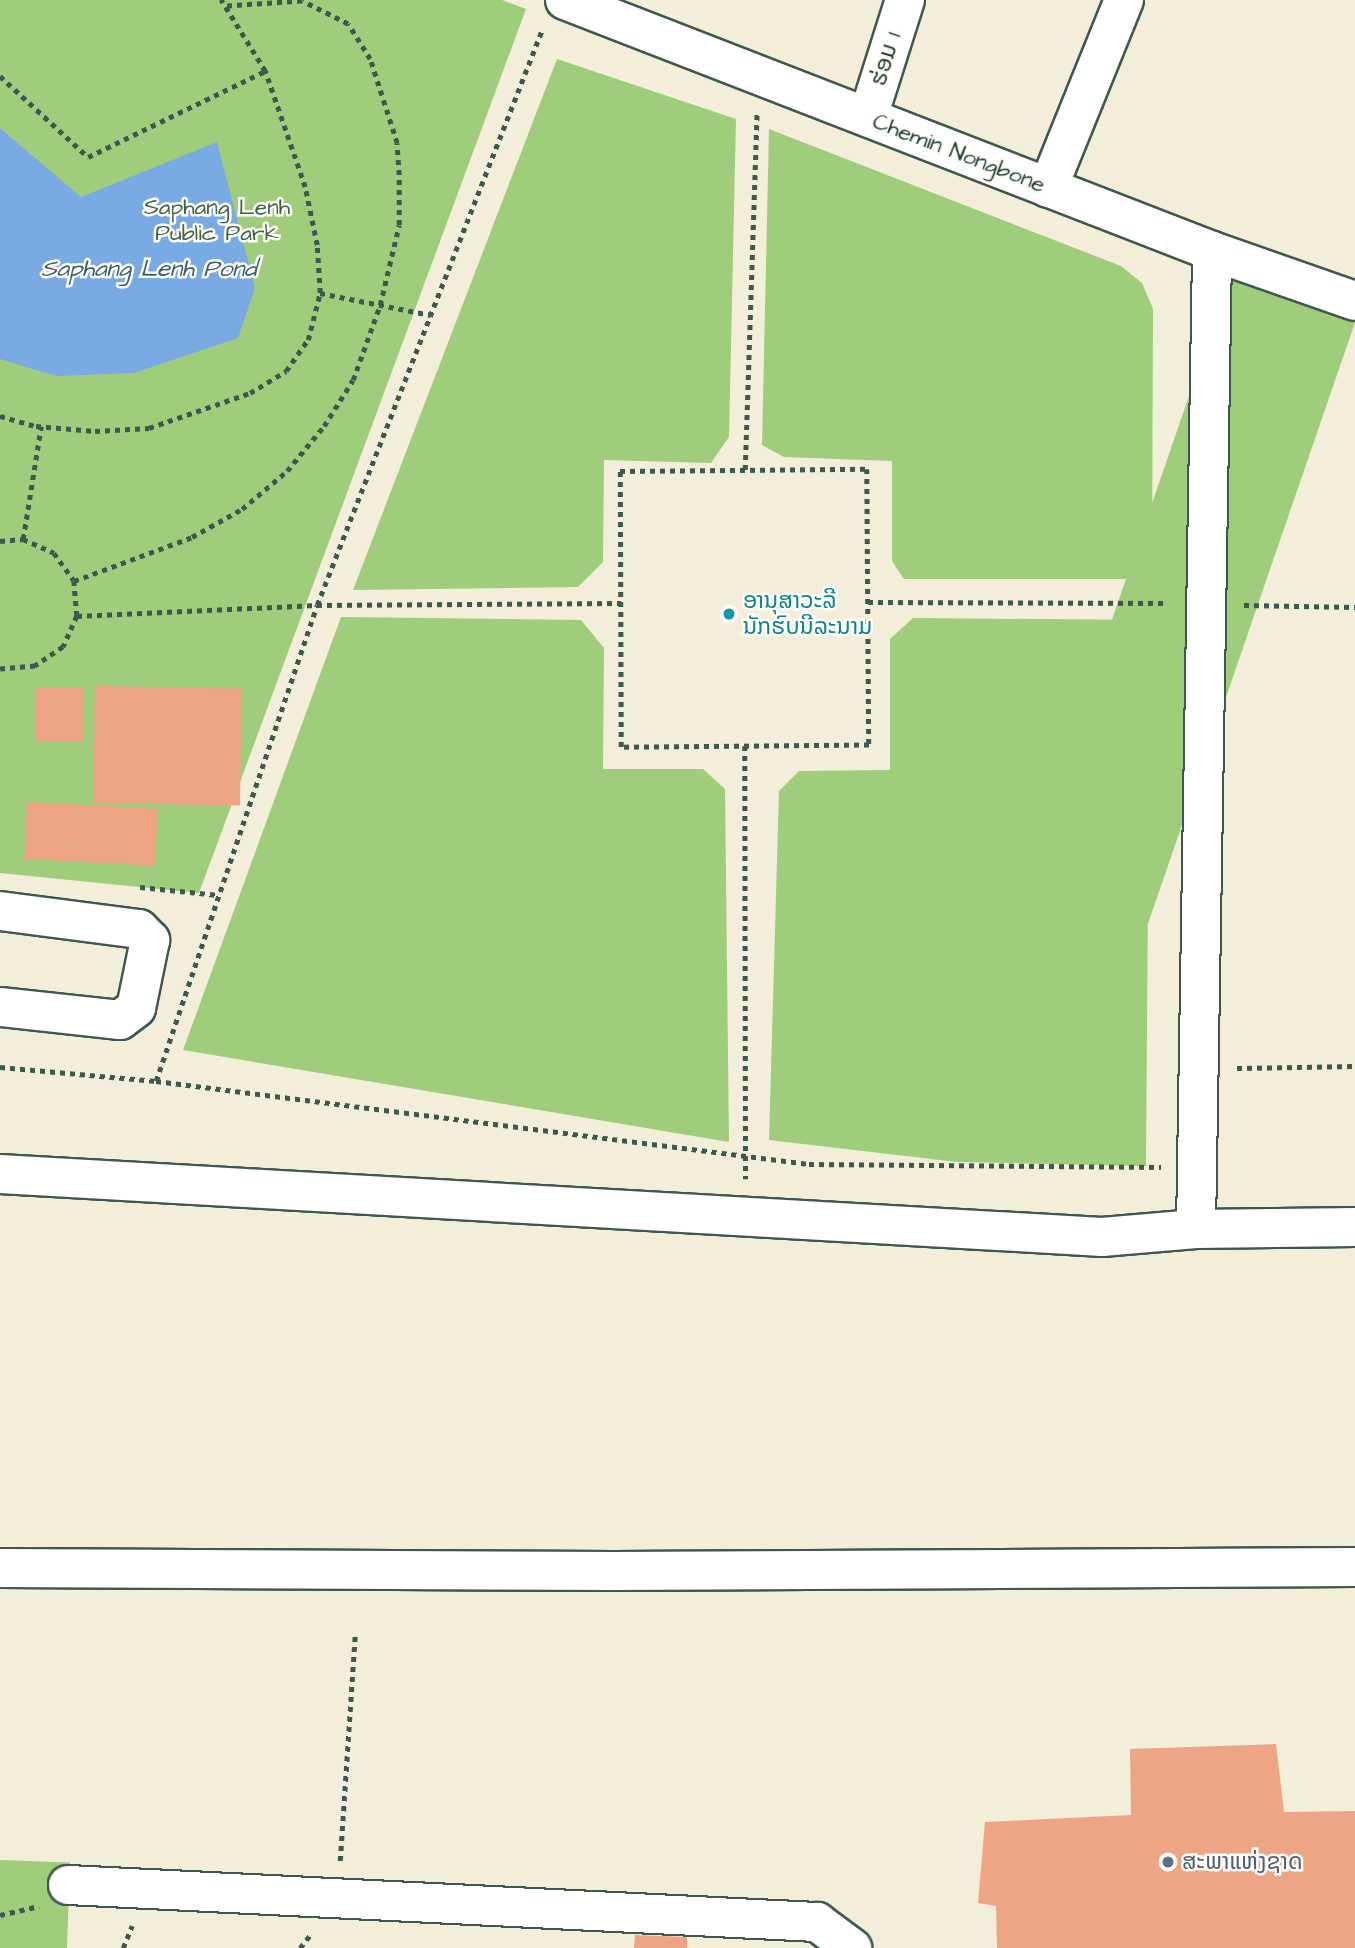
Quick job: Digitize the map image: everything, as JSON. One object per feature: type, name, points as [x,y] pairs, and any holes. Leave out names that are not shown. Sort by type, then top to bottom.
[{"type":"street","name":"ຮ່ອມ 1","points":[[868,117],[905,0]]},
{"type":"street","points":[[1048,188],[1124,0]]},
{"type":"street","name":"Chemin Nongbone","points":[[555,13],[758,75],[1212,251],[1355,301]]},
{"type":"street","points":[[1196,1228],[1200,1168],[1212,251]]},
{"type":"street","points":[[0,911],[139,929],[150,940],[136,1008],[120,1020],[0,1007]]},
{"type":"street","points":[[0,1174],[1102,1237],[1196,1228],[1355,1227]]},
{"type":"street","points":[[0,1568],[629,1571],[1355,1567]]},
{"type":"street","points":[[59,1895],[338,1896],[817,1922],[852,1948]]},
{"type":"path","points":[[0,416],[41,426],[95,431],[149,428],[250,393],[286,371],[308,340],[320,293],[317,245],[305,187],[265,71],[221,0]]},
{"type":"path","points":[[74,581],[192,537],[242,509],[287,471],[324,426],[353,380],[380,305],[399,225],[399,176],[397,143],[370,59],[348,24],[302,1],[227,6]]},
{"type":"path","points":[[156,1081],[317,605],[431,315],[555,13]]},
{"type":"path","points":[[0,76],[88,157],[265,71]]},
{"type":"path","points":[[746,470],[758,75]]},
{"type":"path","points":[[320,293],[431,315]]},
{"type":"path","points":[[23,539],[41,426]]},
{"type":"path","points":[[867,469],[869,745],[621,747],[620,471],[746,470],[867,469]]},
{"type":"path","points":[[0,541],[23,539],[54,553],[74,581],[77,615],[63,647],[35,667],[0,671]]},
{"type":"path","points":[[868,602],[1208,603]]},
{"type":"path","points":[[77,615],[317,605],[621,603]]},
{"type":"path","points":[[1248,605],[1355,607]]},
{"type":"path","points":[[744,1217],[745,746]]},
{"type":"path","points":[[1238,1068],[1355,1066]]},
{"type":"path","points":[[0,1067],[156,1081],[809,1164],[1200,1168]]},
{"type":"path","points":[[300,1948],[338,1896],[355,1637]]},
{"type":"path","points":[[0,1915],[59,1895]]},
{"type":"green space","name":"Saphang Lenh Public Park","points":[[0,0],[502,0],[526,9],[199,893],[0,873]]},
{"type":"green space","points":[[557,59],[736,119],[729,437],[711,463],[604,460],[603,562],[578,587],[353,590]]},
{"type":"green space","points":[[769,129],[1121,266],[1142,283],[1153,309],[1152,579],[904,579],[892,561],[892,461],[784,457],[762,445]]},
{"type":"green space","points":[[1230,277],[1355,320],[1355,322],[1072,1146],[946,1102]]},
{"type":"green space","points":[[341,617],[581,620],[604,648],[603,769],[703,769],[725,789],[729,1142],[183,1050]]},
{"type":"green space","points":[[913,618],[1150,620],[1146,1166],[957,1162],[769,1140],[779,791],[799,771],[890,770],[890,639]]},
{"type":"green space","points":[[0,1860],[70,1862],[67,1948],[0,1948]]},
{"type":"water","name":"Saphang Lenh Pond","points":[[0,128],[81,197],[217,142],[255,288],[238,338],[134,373],[56,376],[0,359]]},
{"type":"building","points":[[95,686],[242,689],[240,806],[93,803]]},
{"type":"building","points":[[36,687],[83,687],[83,741],[36,741]]},
{"type":"building","points":[[27,802],[158,809],[155,866],[24,859]]},
{"type":"building","name":"ສະພາແຫ່ງຊາດ","points":[[1276,1744],[1284,1812],[1355,1811],[1355,1948],[997,1948],[996,1906],[978,1903],[985,1822],[1131,1815],[1130,1749]]},
{"type":"building","points":[[635,1935],[687,1937],[687,1948],[634,1948]]},
{"type":"place","name":"ອານຸສາວະລີ ນັກຮົບນີລະນາມ","points":[[729,614]]},
{"type":"place","name":"ສະພາແຫ່ງຊາດ","points":[[1168,1862]]}]
